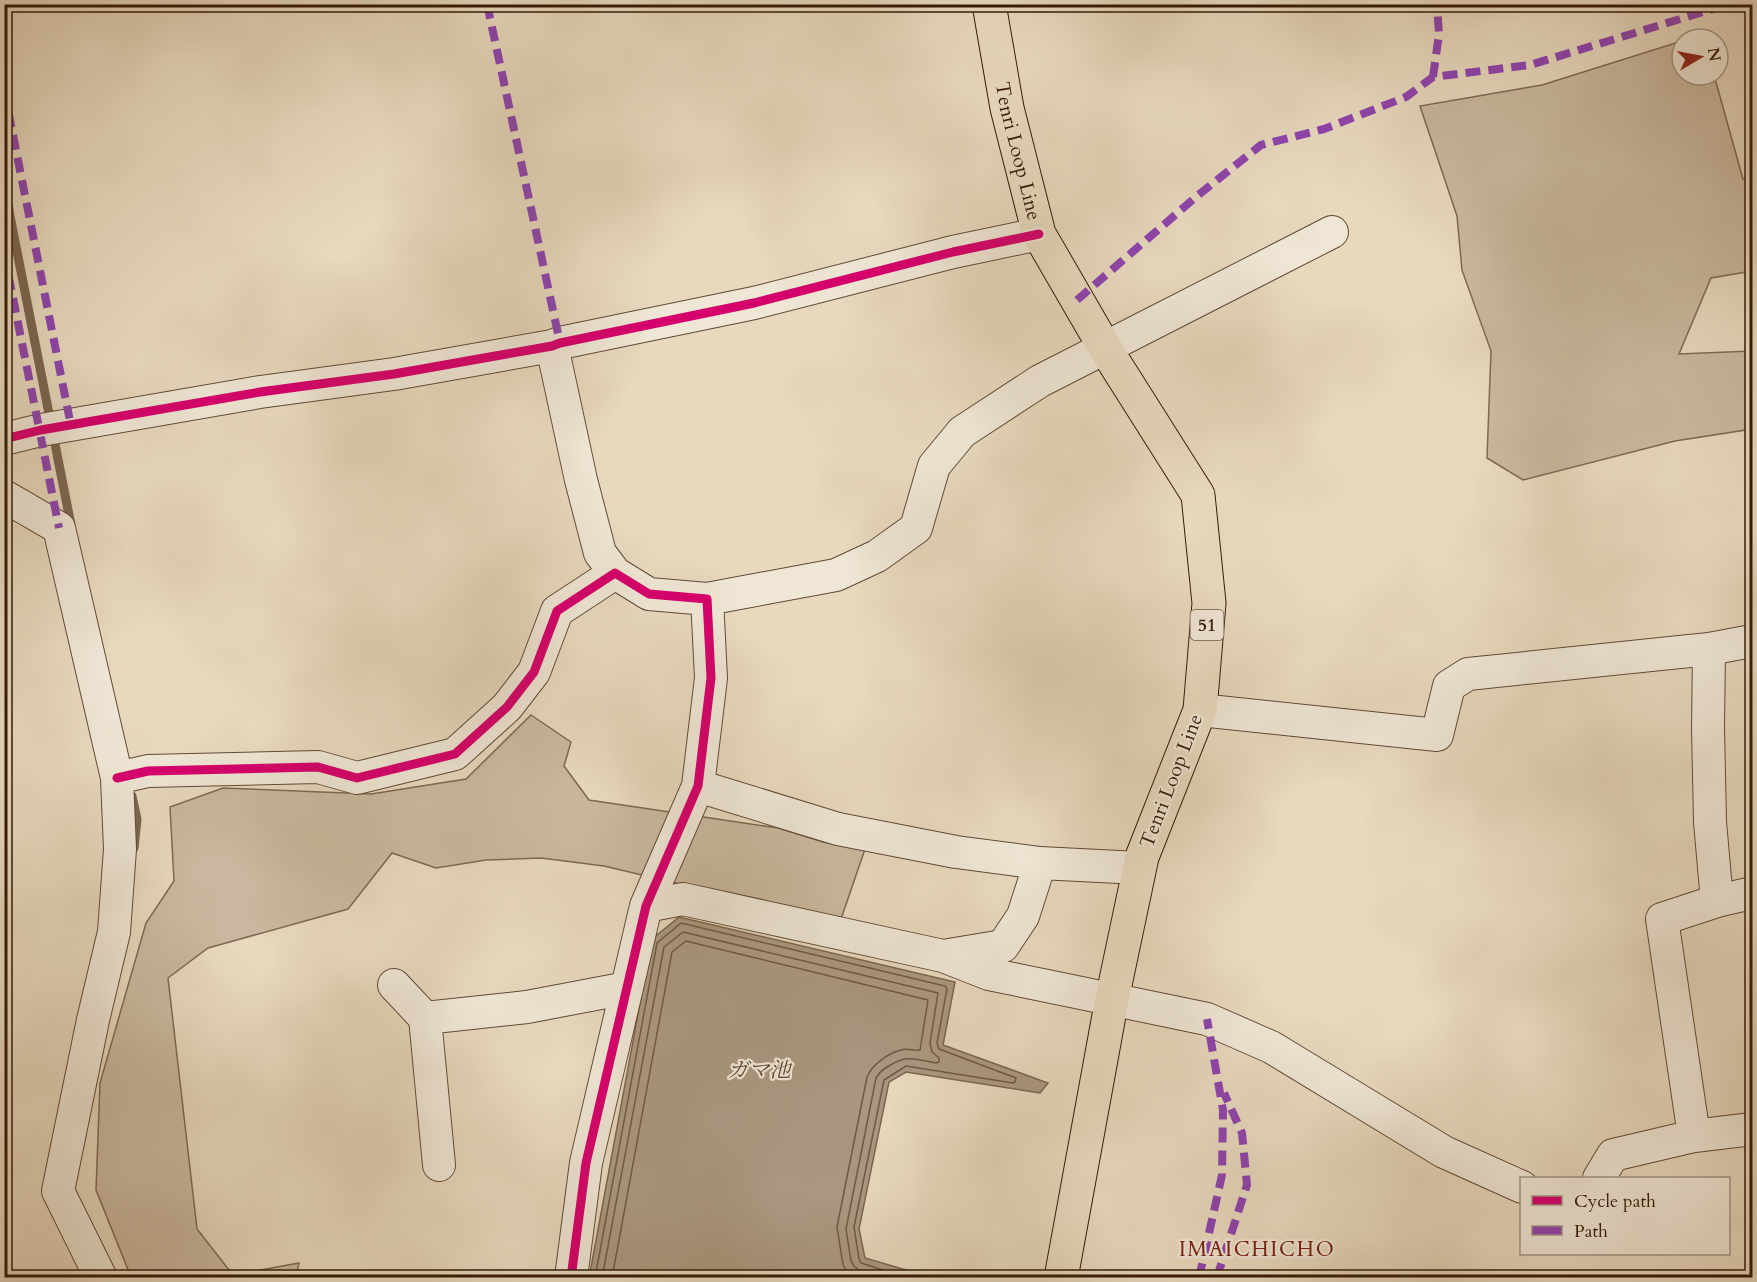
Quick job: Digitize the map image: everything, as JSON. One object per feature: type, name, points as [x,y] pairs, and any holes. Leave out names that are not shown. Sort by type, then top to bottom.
[{"type":"main road","name":"Tenri Loop Line","points":[[989,4],[1007,108],[1039,234],[1105,348],[1198,495],[1209,603],[1200,710],[1142,857],[1061,1278]]},
{"type":"street","points":[[552,346],[600,553],[615,573],[649,594],[707,599],[836,575],[877,556],[916,528],[934,466],[962,432],[1040,381],[1332,232]]},
{"type":"street","points":[[4,439],[260,392],[394,374],[552,346],[560,342],[754,303],[953,252],[1039,234]]},
{"type":"street","points":[[4,496],[59,528],[130,775],[120,849],[114,932],[93,1020],[58,1191],[101,1278]]},
{"type":"street","points":[[130,775],[318,767],[357,778],[455,754],[507,707],[534,672],[557,611],[615,573]]},
{"type":"street","points":[[572,1278],[586,1163],[646,906],[698,786],[711,678],[707,599]]},
{"type":"street","points":[[1200,710],[1437,735],[1449,686],[1468,674],[1709,649],[1752,641]]},
{"type":"street","points":[[1709,649],[1710,822],[1717,901]]},
{"type":"street","points":[[698,786],[838,829],[956,852],[1040,863],[1140,868]]},
{"type":"street","points":[[943,956],[1003,946],[1023,916],[1040,863]]},
{"type":"street","points":[[1694,1136],[1662,919],[1717,901],[1752,893]]},
{"type":"street","points":[[646,906],[683,899],[943,956],[988,974],[1207,1019],[1271,1047],[1444,1152],[1520,1187]]},
{"type":"street","points":[[394,985],[425,1018],[439,1165]]},
{"type":"street","points":[[425,1018],[528,1007],[627,988]]},
{"type":"street","points":[[1600,1177],[1612,1155],[1694,1136],[1752,1128]]},
{"type":"shaded area","points":[[1670,45],[1670,87],[1717,87],[1743,179],[1752,179],[1752,271],[1711,278],[1679,354],[1752,351],[1752,429],[1675,441],[1523,480],[1487,458],[1491,351],[1462,270],[1457,216],[1420,106],[1542,85]]},
{"type":"shaded area","points":[[531,715],[571,742],[564,766],[589,800],[778,828],[823,842],[865,849],[840,922],[604,866],[541,858],[486,860],[436,868],[392,853],[348,909],[208,948],[168,978],[197,1229],[233,1275],[299,1263],[296,1277],[131,1277],[96,1190],[100,1083],[146,923],[174,881],[170,807],[223,788],[371,794],[466,779]]},
{"type":"water","name":"ガマ池","points":[[679,917],[955,982],[943,1045],[1048,1083],[1040,1093],[906,1072],[889,1082],[859,1229],[865,1258],[930,1277],[589,1278],[652,939]]},
{"type":"waterway","points":[[4,177],[71,525]]},
{"type":"waterway","points":[[132,796],[137,819],[134,848]]},
{"type":"marked path","points":[[487,4],[560,343]]},
{"type":"marked path","points":[[1433,77],[1439,34],[1437,4]]},
{"type":"marked path","points":[[1077,300],[1197,196],[1261,145],[1324,129],[1406,97],[1433,77],[1530,65],[1729,4]]},
{"type":"marked path","points":[[4,90],[71,426]]},
{"type":"marked path","points":[[4,253],[59,528]]},
{"type":"marked path","points":[[1199,1278],[1222,1175],[1223,1110],[1207,1019]]},
{"type":"marked path","points":[[1218,1278],[1247,1185],[1242,1133],[1224,1093]]},
{"type":"cycle path","points":[[4,439],[41,430],[260,392],[394,374],[552,346],[754,303],[953,252],[1039,234]]},
{"type":"cycle path","points":[[117,778],[148,771],[318,767],[357,778],[455,754],[507,707],[534,672],[557,611],[615,573],[649,594],[707,599],[711,678],[698,786],[646,906],[586,1163],[571,1278]]},
{"type":"district","name":"IMAICHICHO","points":[[1257,1249]]}]
